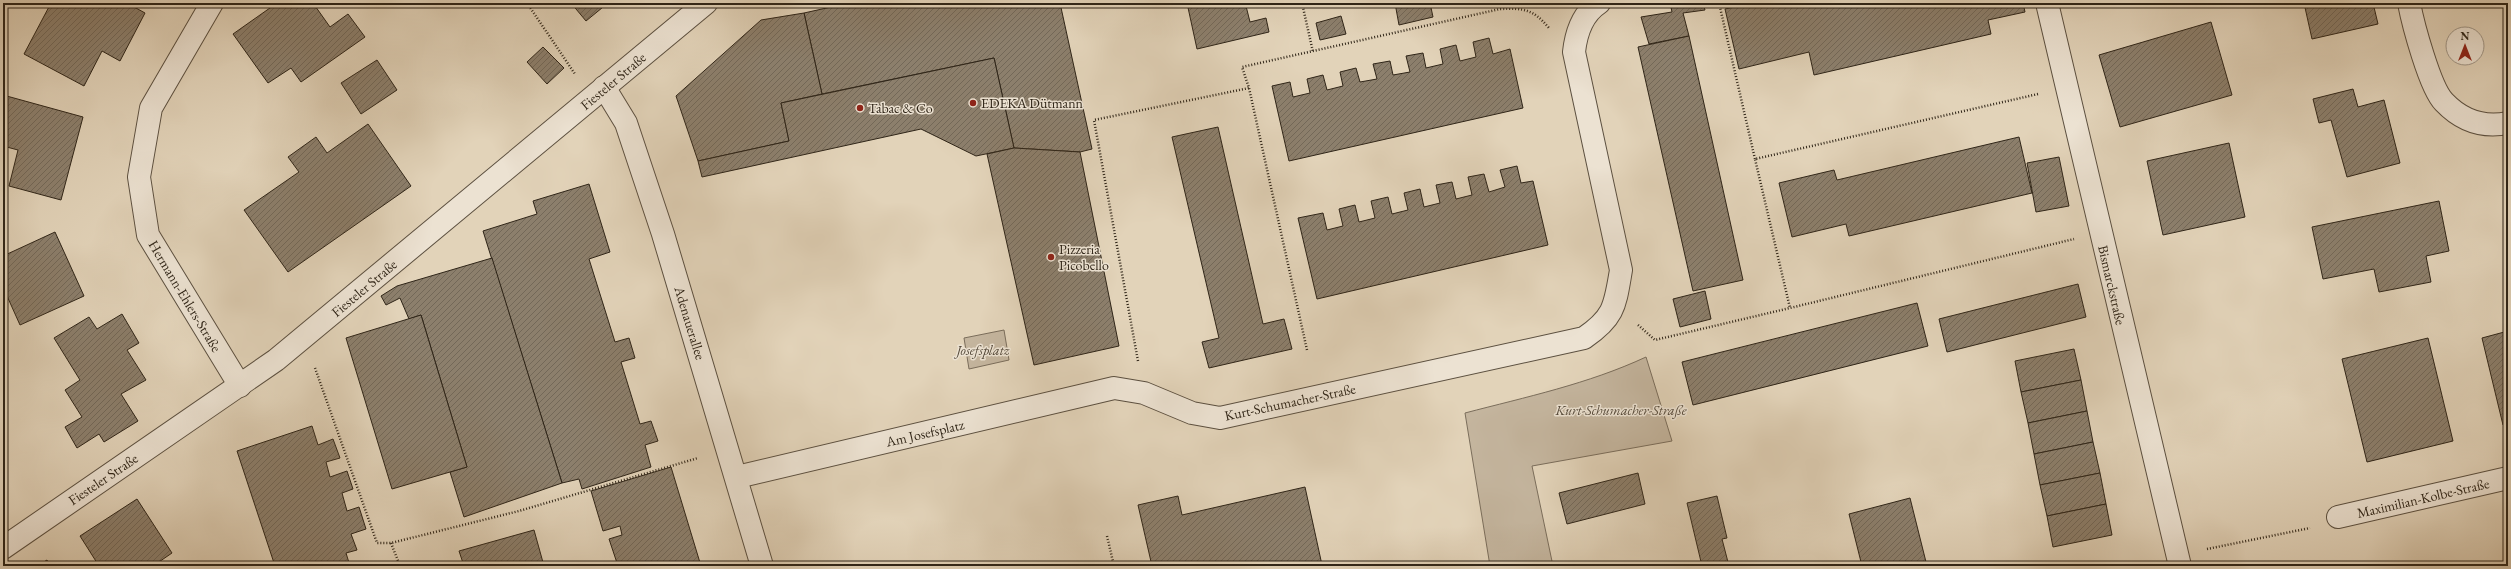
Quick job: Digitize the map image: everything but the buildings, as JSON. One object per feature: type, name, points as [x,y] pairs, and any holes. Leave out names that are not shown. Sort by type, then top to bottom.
[{"type":"street","name":"Hermann-Ehlers-Straße","points":[[212,3],[151,108],[139,177],[148,235],[240,386]]},
{"type":"street","name":"Fiesteler Straße","points":[[3,548],[276,360],[706,3]]},
{"type":"street","name":"Kurt-Schumacher-Straße","points":[[1114,388],[1144,393],[1192,413],[1220,418],[1584,338],[1601,326],[1615,306],[1621,270],[1574,52],[1576,32],[1593,7],[1599,3]]},
{"type":"street","name":"Bismarckstraße","points":[[2047,3],[2100,233],[2180,566]]},
{"type":"street","points":[[2409,3],[2413,24],[2430,75],[2443,102],[2470,122],[2500,124],[2508,122]]},
{"type":"street","name":"Adenauerallee","points":[[598,93],[626,122],[663,234],[729,450],[762,566]]},
{"type":"street","name":"Am Josefsplatz","points":[[737,477],[1114,388]]},
{"type":"street","name":"Maximilian-Kolbe-Straße","points":[[2338,517],[2508,478]]},
{"type":"path","points":[[527,3],[598,93]]},
{"type":"path","points":[[1302,3],[1313,52]]},
{"type":"path","points":[[1720,3],[1790,308]]},
{"type":"path","points":[[1307,350],[1249,88],[1242,67],[1500,9],[1522,8],[1538,16],[1556,36],[1574,52]]},
{"type":"path","points":[[1755,159],[2066,87]]},
{"type":"path","points":[[1144,393],[1094,120],[1249,88]]},
{"type":"path","points":[[1655,340],[2100,233]]},
{"type":"path","points":[[304,337],[377,543],[392,543],[519,511],[669,464],[729,450]]},
{"type":"path","points":[[2201,551],[2314,527],[2338,517]]},
{"type":"path","points":[[1107,536],[1114,566]]},
{"type":"path","points":[[392,543],[400,566]]},
{"type":"green space","name":"Josefsplatz","points":[[1004,330],[1009,360],[969,369],[964,338]]},
{"type":"green space","name":"Kurt-Schumacher-Straße","points":[[1646,357],[1672,441],[1532,466],[1553,566],[1490,566],[1465,413],[1602,375]]},
{"type":"place","name":"EDEKA Dütmann","points":[[973,103]]},
{"type":"place","name":"Tabac & Co","points":[[860,108]]},
{"type":"place","name":"Pizzeria Picobello","points":[[1051,257]]}]
